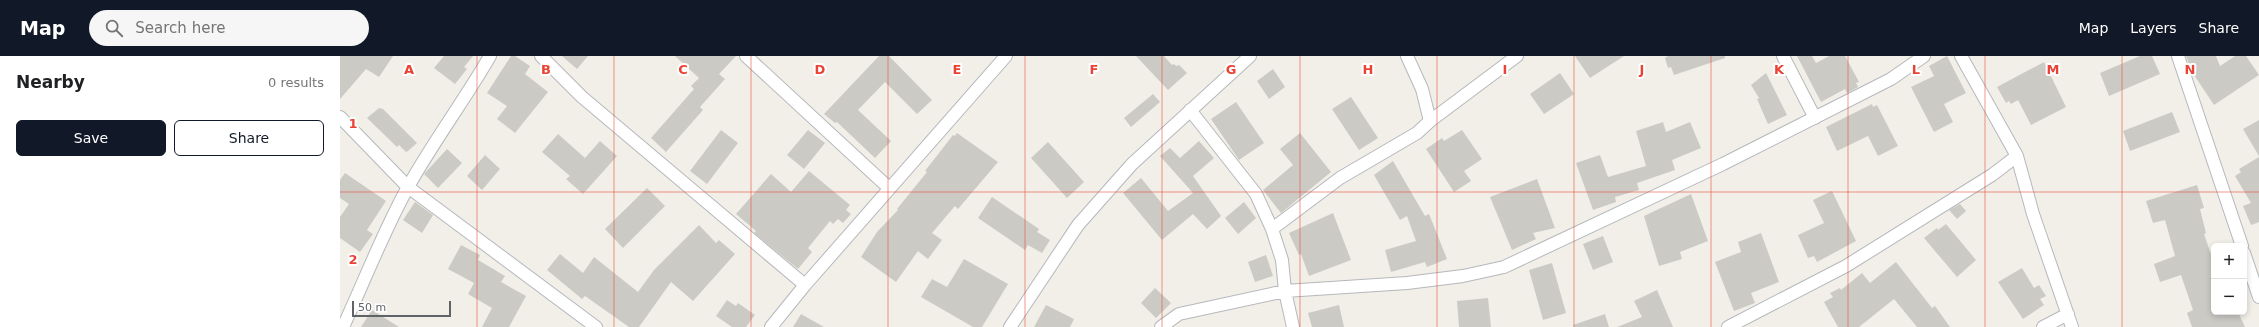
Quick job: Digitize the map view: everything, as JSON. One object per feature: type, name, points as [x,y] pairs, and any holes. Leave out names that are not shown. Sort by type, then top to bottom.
[{"type":"street","points":[[344,327],[384,233],[408,187],[464,102],[490,56]]},
{"type":"street","points":[[541,56],[582,97],[805,285]]},
{"type":"street","points":[[746,56],[889,188]]},
{"type":"street","points":[[771,327],[805,285],[889,188],[1006,56]]},
{"type":"street","points":[[1010,327],[1078,225],[1132,164],[1250,56]]},
{"type":"street","points":[[1408,56],[1422,89],[1430,121]]},
{"type":"street","points":[[1272,229],[1340,178],[1417,133],[1430,121],[1517,56]]},
{"type":"street","points":[[1783,56],[1815,118]]},
{"type":"street","points":[[1161,327],[1178,314],[1285,291],[1407,283],[1463,276],[1504,267],[1723,164],[1815,118],[1891,79],[1924,56]]},
{"type":"street","points":[[1961,56],[2017,156],[2033,214],[2072,327]]},
{"type":"street","points":[[2178,56],[2241,243]]},
{"type":"street","points":[[1190,110],[1256,194],[1272,229],[1282,260],[1285,291],[1293,327]]},
{"type":"street","points":[[340,117],[408,187],[596,327]]},
{"type":"street","points":[[1728,327],[1846,266],[1992,175],[2017,156]]},
{"type":"street","points":[[2247,262],[2259,297]]},
{"type":"street","points":[[2043,327],[2068,314]]},
{"type":"building","points":[[340,56],[393,56],[379,77],[366,69],[340,99]]},
{"type":"building","points":[[444,56],[473,56],[464,67],[467,69],[455,84],[434,68]]},
{"type":"building","points":[[511,56],[515,56],[530,66],[525,74],[548,92],[515,133],[497,119],[507,106],[487,93]]},
{"type":"building","points":[[562,56],[588,56],[577,69]]},
{"type":"building","points":[[675,56],[736,56],[719,74],[725,79],[700,107],[703,110],[666,152],[651,138],[694,89],[691,86],[699,78]]},
{"type":"building","points":[[879,56],[889,56],[932,100],[917,114],[885,82],[858,110],[891,141],[875,158],[837,122],[835,123],[824,114]]},
{"type":"building","points":[[1136,56],[1164,56],[1172,65],[1179,65],[1187,73],[1168,90]]},
{"type":"building","points":[[1575,56],[1624,56],[1590,78]]},
{"type":"building","points":[[1668,56],[1725,56],[1725,58],[1674,75],[1671,67],[1668,68],[1665,58]]},
{"type":"building","points":[[1797,56],[1812,56],[1816,63],[1829,56],[1845,56],[1859,82],[1856,83],[1858,87],[1847,93],[1845,89],[1821,102]]},
{"type":"building","points":[[1947,56],[1966,93],[1944,104],[1953,122],[1934,132],[1911,87],[1934,76],[1929,66]]},
{"type":"building","points":[[2140,56],[2152,56],[2160,74],[2109,96],[2100,73]]},
{"type":"building","points":[[2186,56],[2216,56],[2220,66],[2235,56],[2246,56],[2259,75],[2214,105],[2192,72]]},
{"type":"building","points":[[2044,62],[2066,107],[2031,125],[2018,100],[2011,104],[2009,101],[2006,103],[1997,87]]},
{"type":"building","points":[[1273,69],[1285,87],[1269,99],[1257,81]]},
{"type":"building","points":[[1560,73],[1574,94],[1544,114],[1530,94]]},
{"type":"building","points":[[1766,73],[1787,115],[1768,124],[1757,99],[1759,98],[1751,85]]},
{"type":"building","points":[[1153,94],[1160,102],[1131,127],[1124,118]]},
{"type":"building","points":[[1351,97],[1378,138],[1359,150],[1332,109]]},
{"type":"building","points":[[1236,102],[1264,143],[1239,160],[1211,119]]},
{"type":"building","points":[[1872,104],[1873,107],[1877,105],[1898,146],[1878,156],[1868,136],[1837,151],[1826,127]]},
{"type":"building","points":[[379,108],[383,109],[417,143],[408,151],[406,152],[399,145],[397,147],[367,118]]},
{"type":"building","points":[[2172,112],[2180,132],[2130,151],[2123,131]]},
{"type":"building","points":[[2259,120],[2259,156],[2243,129]]},
{"type":"building","points":[[1663,122],[1666,132],[1690,122],[1701,148],[1672,160],[1675,170],[1637,183],[1639,190],[1615,197],[1616,202],[1593,210],[1576,163],[1600,155],[1608,177],[1646,166],[1636,131]]},
{"type":"building","points":[[721,130],[738,143],[707,184],[690,171]]},
{"type":"building","points":[[808,130],[825,143],[804,169],[787,155]]},
{"type":"building","points":[[1462,130],[1482,159],[1464,171],[1471,181],[1454,192],[1426,149],[1442,138],[1444,141]]},
{"type":"building","points":[[957,133],[998,162],[958,209],[955,206],[932,233],[942,240],[928,259],[918,251],[896,282],[861,257],[877,232],[898,210],[897,209],[927,172],[925,171],[953,135],[955,136]]},
{"type":"building","points":[[1300,133],[1331,172],[1281,213],[1263,190],[1293,165],[1280,149]]},
{"type":"building","points":[[558,134],[585,158],[600,141],[617,156],[583,194],[566,179],[570,176],[542,152]]},
{"type":"building","points":[[1199,141],[1214,158],[1193,176],[1221,216],[1207,229],[1193,214],[1162,240],[1123,193],[1141,178],[1168,211],[1193,193],[1160,156],[1170,148],[1180,158]]},
{"type":"building","points":[[1048,142],[1084,182],[1067,198],[1031,158]]},
{"type":"building","points":[[447,149],[462,163],[438,188],[424,174]]},
{"type":"building","points":[[485,155],[500,169],[482,190],[467,176]]},
{"type":"building","points":[[2259,157],[2259,222],[2251,225],[2243,206],[2251,203],[2235,176],[2241,172],[2239,169]]},
{"type":"building","points":[[1393,161],[1425,216],[1429,214],[1447,259],[1427,267],[1425,262],[1391,272],[1385,250],[1416,241],[1407,216],[1400,220],[1374,175]]},
{"type":"building","points":[[809,171],[850,205],[846,210],[851,214],[843,223],[838,219],[833,224],[830,221],[808,248],[812,252],[798,269],[754,233],[756,231],[736,214],[771,174],[791,192]]},
{"type":"building","points":[[345,173],[386,201],[367,230],[373,234],[360,252],[340,238],[340,217],[349,204],[340,198],[340,180]]},
{"type":"building","points":[[1537,179],[1555,228],[1533,233],[1536,239],[1512,250],[1490,197]]},
{"type":"building","points":[[2197,185],[2204,208],[2200,209],[2206,233],[2204,234],[2211,254],[2211,315],[2239,315],[2245,327],[2192,327],[2187,313],[2193,310],[2181,275],[2160,282],[2154,264],[2175,256],[2165,220],[2153,223],[2146,201]]},
{"type":"building","points":[[647,188],[665,206],[623,248],[605,229]]},
{"type":"building","points":[[1832,191],[1856,241],[1817,262],[1814,256],[1808,258],[1798,235],[1824,223],[1813,200]]},
{"type":"building","points":[[1691,194],[1708,241],[1680,252],[1682,259],[1659,266],[1644,216]]},
{"type":"building","points":[[992,197],[1039,229],[1037,232],[1050,240],[1042,253],[1028,245],[1025,250],[978,218]]},
{"type":"building","points":[[415,202],[433,215],[422,233],[403,220]]},
{"type":"building","points":[[1244,202],[1256,218],[1238,234],[1225,218]]},
{"type":"building","points":[[1960,204],[1966,211],[1957,219],[1949,210]]},
{"type":"building","points":[[1333,213],[1351,260],[1309,276],[1301,254],[1299,255],[1289,233]]},
{"type":"building","points":[[1946,224],[1976,260],[1957,277],[1924,238],[1937,228],[1938,230]]},
{"type":"building","points":[[699,225],[716,243],[719,240],[735,254],[693,301],[671,282],[639,327],[629,327],[585,296],[582,299],[547,270],[560,254],[583,273],[594,257],[638,292],[654,270]]},
{"type":"building","points":[[1761,233],[1779,282],[1751,293],[1755,303],[1734,311],[1715,262],[1741,252],[1738,242]]},
{"type":"building","points":[[1603,236],[1613,262],[1593,270],[1583,244]]},
{"type":"building","points":[[461,245],[480,255],[478,260],[505,276],[501,282],[526,296],[509,327],[482,327],[492,308],[468,294],[474,283],[448,269]]},
{"type":"building","points":[[1266,255],[1273,276],[1255,282],[1248,262]]},
{"type":"building","points":[[964,259],[1008,284],[982,327],[973,327],[921,297],[932,279],[947,287]]},
{"type":"building","points":[[1896,262],[1932,308],[1935,306],[1950,327],[1917,327],[1894,299],[1859,327],[1838,327],[1824,302],[1833,297],[1830,293],[1840,288],[1841,290],[1862,273],[1870,283]]},
{"type":"building","points":[[1552,263],[1566,313],[1543,320],[1529,270]]},
{"type":"building","points":[[2022,268],[2034,288],[2039,285],[2046,296],[2040,299],[2044,305],[2023,319],[1998,282]]},
{"type":"building","points":[[1155,288],[1171,303],[1156,318],[1141,303]]},
{"type":"building","points":[[1657,290],[1673,327],[1617,327],[1642,317],[1634,301]]},
{"type":"building","points":[[1488,298],[1491,327],[1459,327],[1457,301]]},
{"type":"building","points":[[727,300],[736,306],[738,303],[755,315],[746,327],[732,327],[716,316]]},
{"type":"building","points":[[1046,305],[1074,319],[1070,327],[1034,327]]},
{"type":"building","points":[[1339,305],[1344,327],[1312,327],[1308,313]]},
{"type":"building","points":[[372,310],[399,327],[361,327]]},
{"type":"building","points":[[801,314],[824,327],[793,327]]},
{"type":"building","points":[[1605,314],[1609,327],[1574,327],[1573,325]]}]
